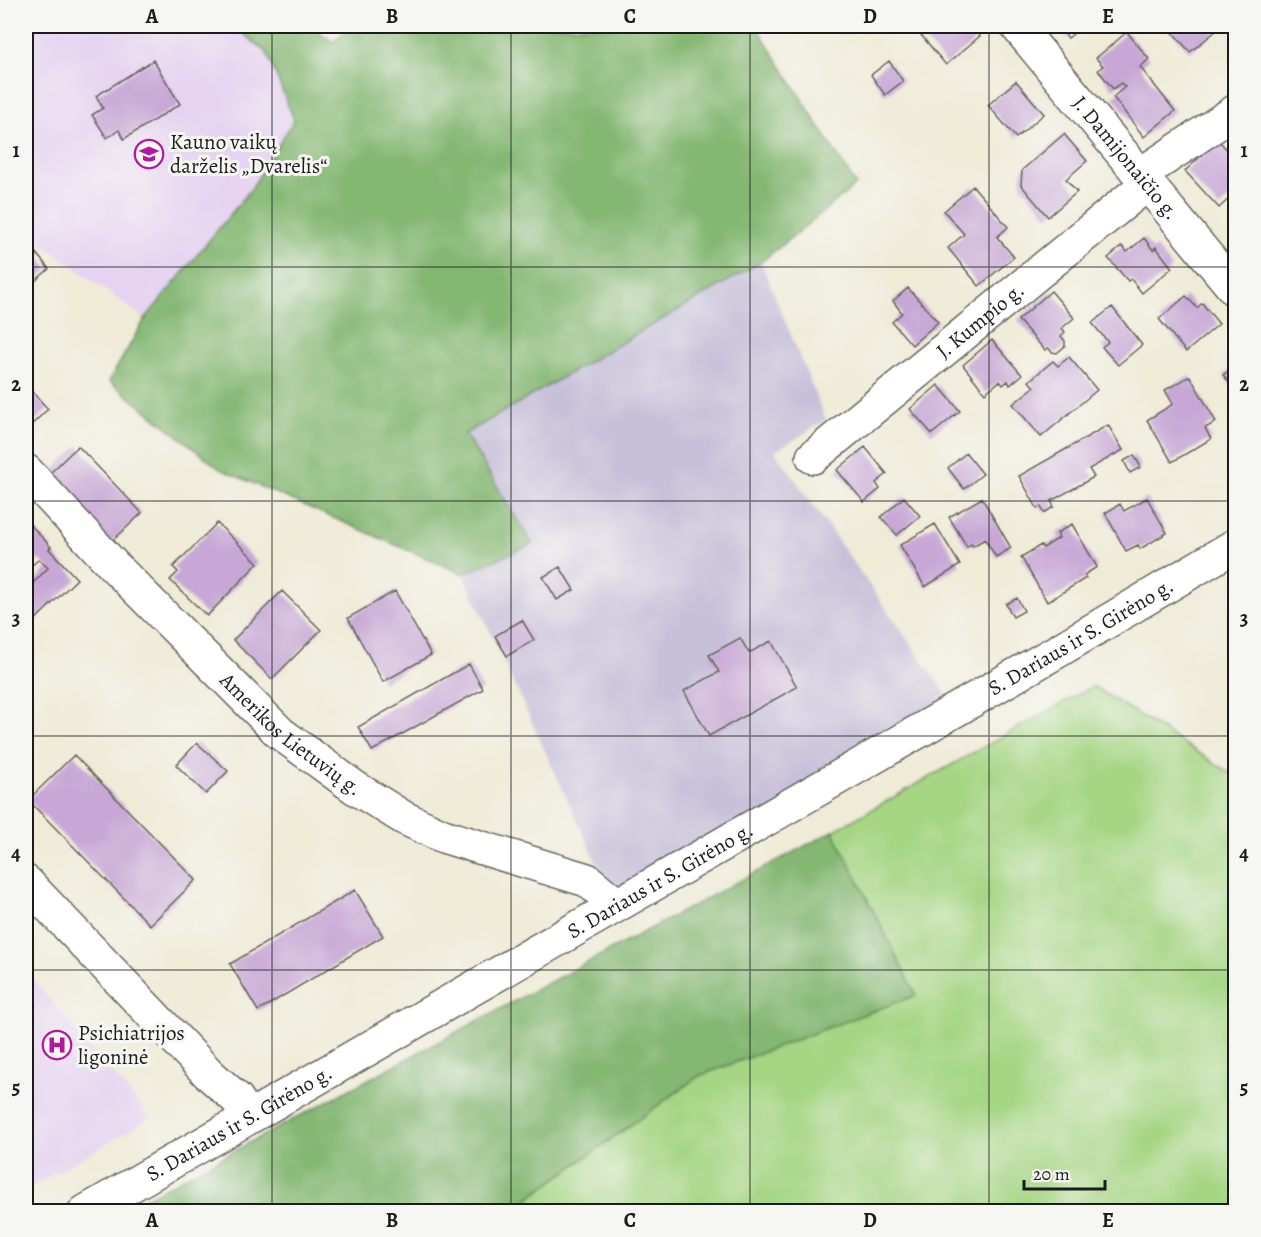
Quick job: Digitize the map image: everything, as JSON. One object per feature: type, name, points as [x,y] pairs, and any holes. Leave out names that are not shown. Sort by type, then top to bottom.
[{"type":"street","name":"J. Damijonaičio g.","points":[[1017,26],[1236,291]]},
{"type":"street","name":"J. Kumpio g.","points":[[813,457],[1143,179],[1236,111]]},
{"type":"street","name":"Amerikos Lietuvių g.","points":[[26,471],[139,591],[280,733],[299,747],[354,787],[404,818],[443,836],[587,880],[616,904]]},
{"type":"street","name":"S. Dariaus ir S. Girėno g.","points":[[85,1212],[1056,652],[1236,545]]},
{"type":"street","points":[[26,882],[193,1058],[237,1099],[248,1117]]},
{"type":"shaded area","name":"Kauno vaikų darželis „Dvarelis“","points":[[26,26],[234,26],[267,53],[294,119],[251,189],[145,319],[26,232]]},
{"type":"shaded area","points":[[761,262],[826,420],[775,451],[956,708],[616,904],[463,574],[532,543],[465,434]]},
{"type":"shaded area","name":"Psichiatrijos ligoninė","points":[[26,972],[151,1118],[26,1190]]},
{"type":"green space","points":[[234,26],[312,26],[333,42],[351,26],[756,26],[856,185],[761,262],[465,434],[532,544],[463,574],[220,469],[109,381],[145,319],[251,189],[294,120],[267,53]]},
{"type":"green space","points":[[1093,686],[1235,776],[1235,1211],[510,1212],[699,1076],[915,995],[833,831]]},
{"type":"green space","points":[[833,831],[916,995],[699,1076],[510,1211],[158,1212],[144,1199]]},
{"type":"green space","points":[[144,1199],[158,1211],[122,1211]]},
{"type":"building","points":[[835,26],[847,26],[842,32]]},
{"type":"building","points":[[921,26],[971,26],[980,36],[946,65],[916,29]]},
{"type":"building","points":[[1057,26],[1083,26],[1068,38]]},
{"type":"building","points":[[1167,26],[1222,26],[1190,52]]},
{"type":"building","points":[[1127,32],[1149,59],[1140,67],[1175,111],[1144,137],[1113,97],[1125,87],[1121,83],[1113,89],[1098,70],[1103,66],[1096,58]]},
{"type":"building","points":[[153,60],[180,104],[124,139],[119,130],[107,138],[92,115],[103,108],[96,96]]},
{"type":"building","points":[[889,61],[903,81],[885,95],[871,75]]},
{"type":"building","points":[[1016,81],[1044,114],[1016,138],[988,105]]},
{"type":"building","points":[[1064,134],[1087,161],[1066,179],[1077,192],[1048,217],[1021,185],[1022,170]]},
{"type":"building","points":[[1218,140],[1236,159],[1236,192],[1219,208],[1185,171]]},
{"type":"building","points":[[973,186],[1008,227],[997,237],[1014,257],[979,286],[948,248],[964,234],[944,211]]},
{"type":"building","points":[[1144,238],[1153,250],[1156,247],[1172,268],[1142,293],[1131,279],[1128,281],[1108,258],[1122,246],[1127,252]]},
{"type":"building","points":[[26,241],[49,269],[28,287],[26,283]]},
{"type":"building","points":[[908,288],[938,322],[912,345],[892,322],[902,313],[893,301]]},
{"type":"building","points":[[1051,291],[1074,318],[1062,328],[1065,332],[1061,336],[1065,341],[1065,346],[1057,353],[1048,348],[1045,350],[1018,320]]},
{"type":"building","points":[[1186,296],[1197,308],[1202,303],[1219,324],[1186,352],[1159,319]]},
{"type":"building","points":[[1112,307],[1142,345],[1118,365],[1102,347],[1108,342],[1092,323]]},
{"type":"building","points":[[992,340],[1022,375],[1010,385],[1008,381],[1003,385],[1000,381],[985,393],[963,365]]},
{"type":"building","points":[[1069,357],[1097,390],[1041,437],[1013,404],[1034,387],[1029,381],[1053,361],[1058,366]]},
{"type":"building","points":[[1236,365],[1236,388],[1234,389],[1223,375]]},
{"type":"building","points":[[1190,376],[1216,422],[1205,428],[1211,439],[1172,462],[1147,420],[1173,404],[1165,390]]},
{"type":"building","points":[[26,385],[48,409],[26,430]]},
{"type":"building","points":[[938,385],[960,411],[932,434],[910,409]]},
{"type":"building","points":[[1108,425],[1123,450],[1089,469],[1094,477],[1051,501],[1054,507],[1044,513],[1041,507],[1037,508],[1019,476]]},
{"type":"building","points":[[78,446],[142,513],[108,545],[45,478]]},
{"type":"building","points":[[865,447],[887,474],[876,483],[880,489],[864,502],[837,470]]},
{"type":"building","points":[[966,453],[983,474],[964,489],[948,468]]},
{"type":"building","points":[[1134,455],[1141,467],[1130,473],[1124,461]]},
{"type":"building","points":[[904,497],[920,516],[897,535],[881,517]]},
{"type":"building","points":[[982,498],[1011,548],[996,557],[985,539],[967,547],[949,517]]},
{"type":"building","points":[[1147,498],[1167,533],[1140,549],[1138,545],[1126,551],[1105,513],[1120,504],[1124,511]]},
{"type":"building","points":[[26,520],[77,579],[31,624],[26,619],[26,590],[48,568],[39,559],[30,567],[26,563]]},
{"type":"building","points":[[217,523],[258,563],[207,616],[170,580],[178,572],[173,567]]},
{"type":"building","points":[[935,524],[960,565],[925,587],[900,545]]},
{"type":"building","points":[[1072,524],[1097,567],[1084,575],[1086,578],[1047,602],[1021,557],[1059,538],[1057,533]]},
{"type":"building","points":[[560,567],[574,590],[557,600],[543,577]]},
{"type":"building","points":[[282,591],[321,630],[272,679],[233,640]]},
{"type":"building","points":[[395,591],[431,655],[383,682],[348,618]]},
{"type":"building","points":[[1017,598],[1024,611],[1013,617],[1006,604]]},
{"type":"building","points":[[522,620],[534,640],[507,656],[495,636]]},
{"type":"building","points":[[740,638],[749,653],[771,641],[797,687],[709,736],[684,691],[719,672],[709,655]]},
{"type":"building","points":[[469,664],[483,689],[372,751],[358,727]]},
{"type":"building","points":[[197,743],[228,771],[206,794],[176,765]]},
{"type":"building","points":[[74,755],[196,880],[150,925],[28,800]]},
{"type":"building","points":[[355,890],[383,936],[258,1011],[230,964]]},
{"type":"place","name":"Kauno vaikų darželis „Dvarelis“","points":[[149,154]]},
{"type":"place","name":"Psichiatrijos ligoninė","points":[[57,1045]]}]
